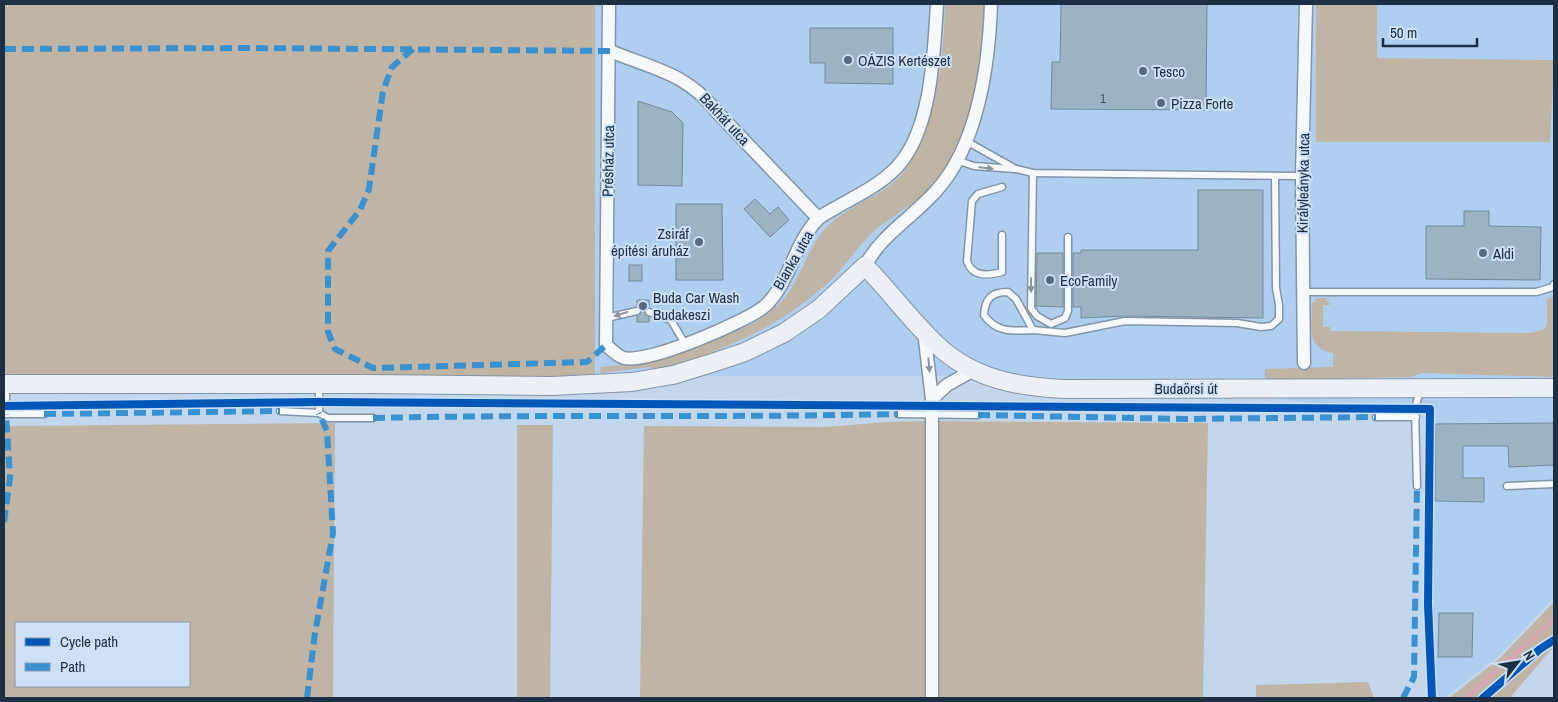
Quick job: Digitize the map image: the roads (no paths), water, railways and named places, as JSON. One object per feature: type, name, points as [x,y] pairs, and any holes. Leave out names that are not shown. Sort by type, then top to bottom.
[{"type":"main road","name":"Budaörsi út","points":[[865,266],[936,345],[972,371],[1015,384],[1065,389],[1554,388]]},
{"type":"main road","points":[[5,384],[552,386],[632,382],[673,374],[745,352],[784,333],[819,309],[865,266]]},
{"type":"street","name":"Présház utca","points":[[606,319],[609,4]]},
{"type":"street","name":"Bianka utca","points":[[606,319],[606,345],[615,353],[625,358],[640,358],[724,330],[765,306],[778,290],[794,255],[818,218],[877,184],[902,161],[917,132],[925,105],[933,59],[937,4]]},
{"type":"street","points":[[865,266],[874,249],[937,190],[956,160],[973,126],[990,46],[991,4]]},
{"type":"street","name":"Királyleányka utca","points":[[1304,362],[1302,176],[1306,4]]},
{"type":"street","name":"Bakhát utca","points":[[610,51],[684,80],[704,95],[717,112],[818,218]]},
{"type":"street","points":[[924,331],[932,399],[932,698]]},
{"type":"street","points":[[932,399],[947,385],[972,371]]},
{"type":"lane","points":[[964,141],[1016,169]]},
{"type":"lane","points":[[956,160],[974,166],[1016,169],[1033,173],[1302,176]]},
{"type":"lane","points":[[1033,173],[1031,308],[1037,316],[1051,324],[1065,318],[1068,311],[1068,237]]},
{"type":"lane","points":[[1033,330],[1016,299],[1008,292],[996,292],[988,298],[984,306],[984,315],[997,328],[1008,331],[1033,330],[1065,333],[1125,321],[1237,323],[1261,327],[1271,326],[1279,319],[1276,288],[1275,177]]},
{"type":"lane","points":[[1002,187],[978,194],[972,201],[967,261],[969,269],[976,274],[991,275],[1002,272],[1002,235]]},
{"type":"lane","points":[[1302,292],[1536,292],[1553,287],[1554,284]]},
{"type":"lane","points":[[606,319],[636,312]]},
{"type":"lane","points":[[649,312],[671,320],[685,344]]},
{"type":"lane","points":[[5,384],[5,414],[44,414]]},
{"type":"lane","points":[[319,384],[319,413]]},
{"type":"lane","points":[[1417,486],[1416,416],[1421,388]]},
{"type":"lane","points":[[280,411],[319,413],[328,418],[373,418]]},
{"type":"lane","points":[[898,414],[978,415]]},
{"type":"lane","points":[[1376,417],[1416,416]]},
{"type":"lane","points":[[1506,486],[1554,484]]},
{"type":"waterway","points":[[1466,698],[1554,619]]},
{"type":"place","name":"OÁZIS Kertészet","points":[[848,60]]},
{"type":"place","name":"Tesco","points":[[1143,71]]},
{"type":"place","name":"Pizza Forte","points":[[1161,103]]},
{"type":"place","name":"Zsiráf építési áruház","points":[[699,242]]},
{"type":"place","name":"Aldi","points":[[1483,253]]},
{"type":"place","name":"EcoFamily","points":[[1050,280]]},
{"type":"place","name":"Buda Car Wash Budakeszi","points":[[643,306]]}]
